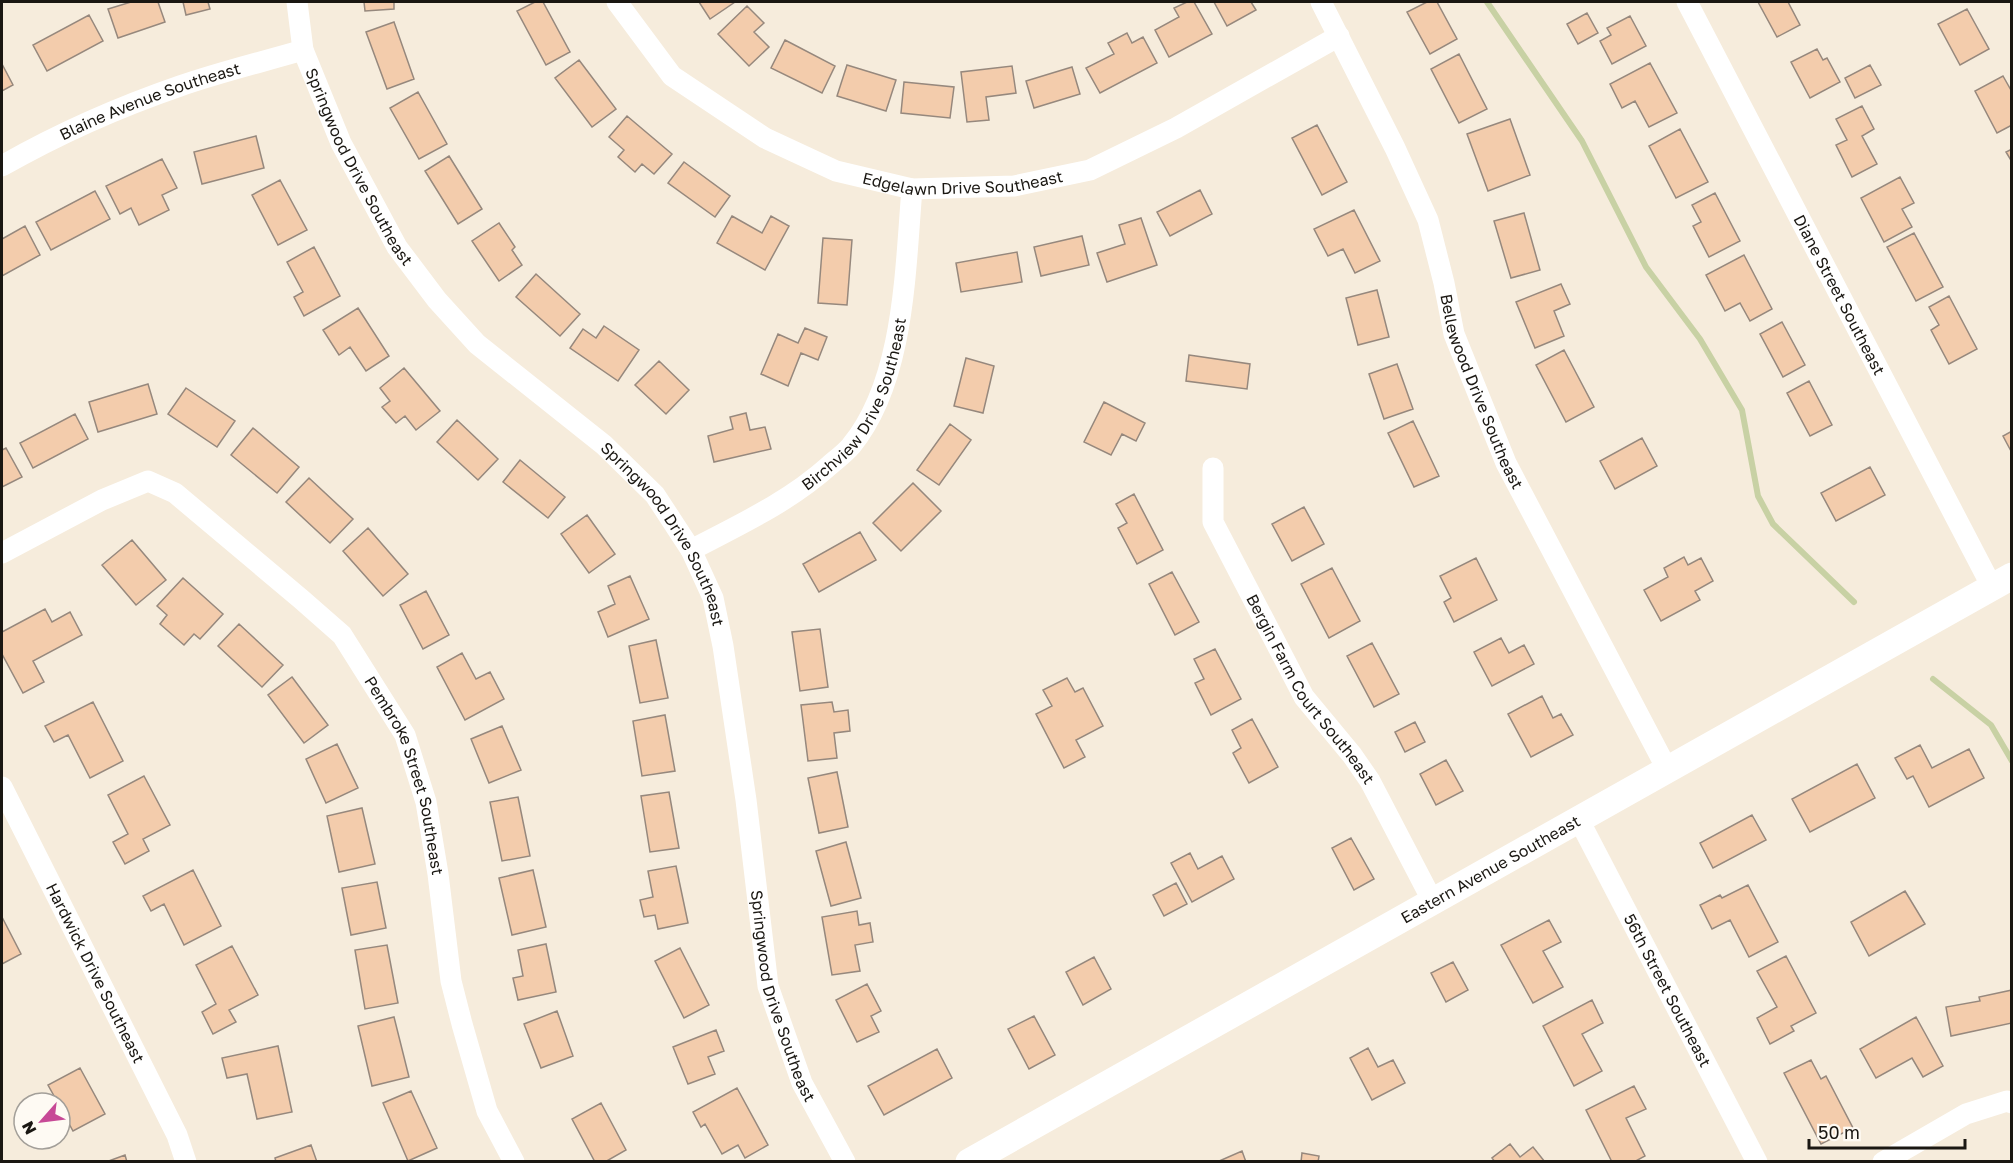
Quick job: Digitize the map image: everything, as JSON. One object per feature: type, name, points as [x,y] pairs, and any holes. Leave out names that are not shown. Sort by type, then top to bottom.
[{"type":"street","name":"Springwood Drive Southeast","points":[[297,2],[303,50],[341,143],[397,247],[437,300],[477,344],[603,445],[655,495],[691,550],[712,598],[723,646],[746,800],[768,986],[802,1083],[845,1161]]},
{"type":"street","name":"Edgelawn Drive Southeast","points":[[617,2],[672,76],[765,138],[836,171],[912,189],[1014,186],[1090,170],[1176,128],[1339,36]]},
{"type":"street","name":"Bellewood Drive Southeast","points":[[1321,2],[1428,220],[1454,334],[1506,463],[1667,769]]},
{"type":"street","name":"Diane Street Southeast","points":[[1687,2],[2002,582]]},
{"type":"street","name":"Blaine Avenue Southeast","points":[[2,166],[83,125],[181,86],[303,50]]},
{"type":"street","name":"Birchview Drive Southeast","points":[[691,550],[777,505],[818,476],[850,447],[872,415],[900,329],[912,189]]},
{"type":"street","name":"Bergin Farm Court Southeast","points":[[1213,468],[1213,522],[1304,697],[1352,755],[1370,781],[1433,902]]},
{"type":"street","name":"Pembroke Street Southeast","points":[[2,553],[102,500],[148,481],[175,493],[342,635],[405,735],[426,802],[438,874],[451,981],[462,1024],[487,1111],[514,1161]]},
{"type":"street","name":"Eastern Avenue Southeast","points":[[969,1161],[2002,582]]},
{"type":"street","name":"Hardwick Drive Southeast","points":[[2,787],[177,1135],[186,1161]]},
{"type":"street","name":"56th Street Southeast","points":[[1579,819],[1757,1161]]},
{"type":"street","points":[[1883,1161],[1966,1114],[2007,1101],[2012,1103]]},
{"type":"building","points":[[131,2],[158,2],[165,22],[118,38],[108,9]]},
{"type":"building","points":[[183,2],[208,2],[210,9],[186,15]]},
{"type":"building","points":[[364,2],[394,2],[394,9],[365,11]]},
{"type":"building","points":[[535,2],[543,2],[570,52],[546,65],[517,11]]},
{"type":"building","points":[[699,2],[735,2],[710,19]]},
{"type":"building","points":[[1187,2],[1194,2],[1212,34],[1169,57],[1155,30],[1179,17],[1174,8]]},
{"type":"building","points":[[1214,2],[1251,2],[1256,10],[1227,26]]},
{"type":"building","points":[[1427,2],[1437,2],[1457,39],[1430,54],[1407,12]]},
{"type":"building","points":[[1758,2],[1788,2],[1800,25],[1777,37]]},
{"type":"building","points":[[747,6],[764,23],[754,32],[769,47],[749,66],[718,34]]},
{"type":"building","points":[[1967,9],[1989,49],[1960,65],[1938,24]]},
{"type":"building","points":[[1587,13],[1598,33],[1578,44],[1567,24]]},
{"type":"building","points":[[89,15],[103,41],[47,71],[33,45]]},
{"type":"building","points":[[1630,16],[1646,46],[1612,64],[1600,41],[1611,35],[1607,28]]},
{"type":"building","points":[[394,22],[414,79],[387,89],[366,32]]},
{"type":"building","points":[[1127,33],[1132,43],[1143,37],[1157,63],[1100,93],[1086,68],[1114,54],[1108,43]]},
{"type":"building","points":[[785,40],[835,66],[822,93],[771,68]]},
{"type":"building","points":[[1817,49],[1823,60],[1827,58],[1840,82],[1810,98],[1791,62]]},
{"type":"building","points":[[1459,54],[1487,109],[1459,123],[1431,69]]},
{"type":"building","points":[[579,60],[616,109],[592,127],[555,78]]},
{"type":"building","points":[[1650,63],[1677,113],[1649,127],[1635,101],[1622,108],[1610,84]]},
{"type":"building","points":[[2,64],[13,85],[2,91]]},
{"type":"building","points":[[847,65],[896,80],[886,111],[837,96]]},
{"type":"building","points":[[1870,65],[1881,85],[1855,98],[1845,78]]},
{"type":"building","points":[[1012,66],[1016,93],[986,97],[989,120],[967,122],[961,72]]},
{"type":"building","points":[[1072,67],[1080,94],[1034,108],[1026,81]]},
{"type":"building","points":[[2003,76],[2012,92],[2012,125],[1997,133],[1975,91]]},
{"type":"building","points":[[904,82],[954,87],[950,118],[901,113]]},
{"type":"building","points":[[418,92],[447,144],[419,159],[390,108]]},
{"type":"building","points":[[1862,106],[1874,129],[1862,136],[1877,164],[1852,177],[1836,145],[1847,140],[1836,119]]},
{"type":"building","points":[[627,116],[672,154],[654,174],[642,164],[635,172],[618,157],[624,150],[609,137]]},
{"type":"building","points":[[1510,119],[1530,175],[1488,191],[1467,134]]},
{"type":"building","points":[[1317,125],[1347,182],[1322,195],[1292,138]]},
{"type":"building","points":[[1680,129],[1708,182],[1676,198],[1649,146]]},
{"type":"building","points":[[256,136],[264,168],[202,184],[194,152]]},
{"type":"building","points":[[2012,149],[2012,162],[2006,152]]},
{"type":"building","points":[[449,156],[482,209],[458,224],[425,171]]},
{"type":"building","points":[[162,159],[177,188],[162,195],[169,210],[139,225],[131,208],[120,214],[106,186]]},
{"type":"building","points":[[684,162],[730,196],[715,217],[668,183]]},
{"type":"building","points":[[1900,177],[1914,203],[1902,209],[1912,227],[1884,242],[1861,198]]},
{"type":"building","points":[[280,180],[307,230],[278,245],[252,195]]},
{"type":"building","points":[[1200,190],[1212,214],[1170,236],[1157,212]]},
{"type":"building","points":[[95,191],[110,219],[51,250],[36,222]]},
{"type":"building","points":[[1715,193],[1740,241],[1709,257],[1693,226],[1701,222],[1692,205]]},
{"type":"building","points":[[1354,210],[1380,261],[1355,273],[1343,249],[1328,256],[1314,229]]},
{"type":"building","points":[[1524,213],[1540,270],[1511,278],[1494,221]]},
{"type":"building","points":[[732,216],[762,233],[771,216],[789,226],[765,270],[717,243]]},
{"type":"building","points":[[1141,218],[1157,265],[1107,282],[1097,253],[1125,244],[1119,225]]},
{"type":"building","points":[[499,223],[515,247],[512,250],[522,265],[499,281],[472,241]]},
{"type":"building","points":[[25,226],[40,255],[2,276],[2,239]]},
{"type":"building","points":[[1914,233],[1943,287],[1916,301],[1887,247]]},
{"type":"building","points":[[1082,236],[1089,265],[1041,276],[1034,247]]},
{"type":"building","points":[[823,238],[852,240],[847,305],[818,303]]},
{"type":"building","points":[[314,247],[340,296],[304,316],[294,297],[303,292],[287,262]]},
{"type":"building","points":[[1017,252],[1022,282],[961,292],[956,263]]},
{"type":"building","points":[[1744,255],[1772,309],[1750,321],[1740,303],[1725,311],[1706,275]]},
{"type":"building","points":[[536,274],[580,314],[560,336],[516,297]]},
{"type":"building","points":[[1561,284],[1570,304],[1554,311],[1564,336],[1535,348],[1516,302]]},
{"type":"building","points":[[1377,290],[1389,337],[1358,345],[1346,298]]},
{"type":"building","points":[[1949,296],[1977,349],[1949,364],[1931,330],[1939,325],[1929,307]]},
{"type":"building","points":[[358,308],[389,356],[366,371],[350,347],[339,355],[323,330]]},
{"type":"building","points":[[1782,322],[1805,365],[1783,377],[1760,334]]},
{"type":"building","points":[[604,326],[639,350],[618,381],[570,348],[583,329],[596,338]]},
{"type":"building","points":[[805,328],[827,337],[818,360],[801,353],[788,386],[761,374],[778,334],[798,343]]},
{"type":"building","points":[[1564,350],[1594,407],[1566,422],[1536,365]]},
{"type":"building","points":[[1189,355],[1250,364],[1247,389],[1186,381]]},
{"type":"building","points":[[966,358],[994,366],[983,413],[954,406]]},
{"type":"building","points":[[659,361],[689,390],[666,414],[635,385]]},
{"type":"building","points":[[1397,364],[1413,409],[1384,419],[1369,374]]},
{"type":"building","points":[[404,368],[440,411],[416,430],[405,416],[396,423],[382,407],[390,401],[380,388]]},
{"type":"building","points":[[1809,381],[1832,425],[1810,436],[1787,393]]},
{"type":"building","points":[[148,384],[157,414],[98,432],[89,402]]},
{"type":"building","points":[[186,388],[235,421],[217,447],[168,414]]},
{"type":"building","points":[[1104,402],[1145,423],[1136,441],[1122,434],[1111,455],[1084,442]]},
{"type":"building","points":[[746,413],[750,430],[765,427],[771,449],[714,462],[708,436],[733,429],[730,417]]},
{"type":"building","points":[[75,414],[88,439],[33,468],[20,443]]},
{"type":"building","points":[[457,420],[498,459],[478,480],[437,442]]},
{"type":"building","points":[[1413,421],[1439,476],[1414,487],[1388,433]]},
{"type":"building","points":[[950,424],[971,440],[939,485],[917,470]]},
{"type":"building","points":[[253,428],[299,467],[277,493],[231,455]]},
{"type":"building","points":[[2012,431],[2012,453],[2003,436]]},
{"type":"building","points":[[1642,438],[1657,466],[1615,489],[1600,461]]},
{"type":"building","points":[[6,448],[22,477],[2,487],[2,450]]},
{"type":"building","points":[[520,460],[565,497],[548,518],[503,482]]},
{"type":"building","points":[[1870,467],[1885,495],[1836,521],[1821,493]]},
{"type":"building","points":[[309,478],[353,519],[330,543],[286,502]]},
{"type":"building","points":[[913,483],[941,511],[901,551],[873,523]]},
{"type":"building","points":[[1134,494],[1163,550],[1137,564],[1118,528],[1127,523],[1116,504]]},
{"type":"building","points":[[1304,507],[1324,544],[1292,561],[1272,524]]},
{"type":"building","points":[[587,515],[615,554],[589,573],[561,534]]},
{"type":"building","points":[[368,528],[408,574],[383,596],[343,551]]},
{"type":"building","points":[[860,532],[876,560],[819,592],[803,564]]},
{"type":"building","points":[[132,540],[166,580],[136,605],[102,565]]},
{"type":"building","points":[[1684,557],[1688,565],[1701,558],[1713,581],[1695,591],[1700,600],[1661,621],[1644,590],[1668,577],[1664,568]]},
{"type":"building","points":[[1476,558],[1497,600],[1454,622],[1444,602],[1451,598],[1440,576]]},
{"type":"building","points":[[1332,568],[1360,621],[1329,638],[1301,584]]},
{"type":"building","points":[[1172,572],[1199,622],[1175,635],[1149,584]]},
{"type":"building","points":[[630,576],[649,619],[608,637],[598,612],[615,604],[608,586]]},
{"type":"building","points":[[183,578],[223,614],[200,639],[194,634],[184,645],[160,624],[167,615],[157,606]]},
{"type":"building","points":[[426,591],[449,635],[423,649],[400,605]]},
{"type":"building","points":[[45,609],[52,622],[70,612],[82,635],[33,661],[44,682],[23,693],[2,654],[2,632]]},
{"type":"building","points":[[239,624],[283,665],[262,687],[218,646]]},
{"type":"building","points":[[820,629],[828,687],[800,691],[792,632]]},
{"type":"building","points":[[1501,638],[1509,653],[1524,645],[1534,664],[1492,686],[1474,652]]},
{"type":"building","points":[[656,640],[668,698],[640,703],[629,646]]},
{"type":"building","points":[[1372,643],[1399,694],[1374,707],[1347,656]]},
{"type":"building","points":[[1215,649],[1241,699],[1211,715],[1195,683],[1204,679],[1194,659]]},
{"type":"building","points":[[462,653],[476,679],[490,672],[504,699],[465,720],[437,667]]},
{"type":"building","points":[[292,677],[328,725],[304,743],[268,695]]},
{"type":"building","points":[[1067,678],[1075,692],[1083,688],[1103,726],[1076,740],[1085,757],[1064,768],[1036,714],[1052,706],[1043,690]]},
{"type":"building","points":[[1542,696],[1553,718],[1561,714],[1573,735],[1531,757],[1508,714]]},
{"type":"building","points":[[93,702],[123,761],[90,778],[68,735],[54,742],[45,726]]},
{"type":"building","points":[[832,702],[834,712],[848,710],[850,731],[834,733],[837,758],[808,761],[801,705]]},
{"type":"building","points":[[665,715],[675,771],[642,776],[633,721]]},
{"type":"building","points":[[1252,719],[1278,767],[1249,783],[1233,753],[1241,748],[1232,730]]},
{"type":"building","points":[[1415,722],[1425,742],[1405,752],[1395,732]]},
{"type":"building","points":[[502,726],[521,770],[489,783],[471,739]]},
{"type":"building","points":[[337,744],[358,788],[326,803],[306,759]]},
{"type":"building","points":[[1920,745],[1932,768],[1969,749],[1984,778],[1929,807],[1913,776],[1907,779],[1895,758]]},
{"type":"building","points":[[1446,760],[1463,791],[1436,805],[1420,774]]},
{"type":"building","points":[[1857,764],[1875,798],[1810,832],[1792,799]]},
{"type":"building","points":[[837,772],[848,827],[819,833],[808,778]]},
{"type":"building","points":[[144,776],[170,825],[143,839],[149,851],[125,864],[113,842],[128,834],[108,795]]},
{"type":"building","points":[[669,792],[679,848],[650,852],[641,796]]},
{"type":"building","points":[[518,797],[530,856],[502,861],[490,802]]},
{"type":"building","points":[[362,808],[375,864],[339,872],[327,816]]},
{"type":"building","points":[[1752,815],[1766,840],[1713,868],[1700,843]]},
{"type":"building","points":[[1351,838],[1374,879],[1354,890],[1332,848]]},
{"type":"building","points":[[846,842],[861,898],[831,906],[816,851]]},
{"type":"building","points":[[1190,853],[1198,869],[1222,856],[1234,879],[1192,902],[1171,863]]},
{"type":"building","points":[[676,866],[688,923],[658,929],[655,915],[644,917],[640,900],[653,897],[648,871]]},
{"type":"building","points":[[193,870],[221,926],[184,945],[164,904],[151,911],[143,896]]},
{"type":"building","points":[[533,870],[546,927],[512,935],[499,878]]},
{"type":"building","points":[[377,882],[386,928],[351,935],[342,888]]},
{"type":"building","points":[[1176,883],[1187,904],[1164,916],[1153,895]]},
{"type":"building","points":[[1748,885],[1778,942],[1749,957],[1730,920],[1712,929],[1700,905],[1720,895],[1722,898]]},
{"type":"building","points":[[1905,891],[1925,924],[1869,956],[1851,922]]},
{"type":"building","points":[[857,911],[859,925],[870,923],[873,942],[855,945],[860,971],[832,975],[822,917]]},
{"type":"building","points":[[2,917],[21,954],[2,964]]},
{"type":"building","points":[[1549,920],[1561,942],[1543,951],[1563,987],[1533,1003],[1501,945]]},
{"type":"building","points":[[546,944],[556,992],[518,1000],[513,978],[523,976],[518,950]]},
{"type":"building","points":[[387,945],[398,1003],[365,1009],[355,950]]},
{"type":"building","points":[[232,946],[258,995],[229,1010],[236,1022],[213,1034],[202,1012],[216,1004],[196,965]]},
{"type":"building","points":[[680,948],[709,1005],[684,1018],[655,961]]},
{"type":"building","points":[[1786,956],[1816,1013],[1791,1026],[1794,1031],[1770,1044],[1757,1018],[1777,1007],[1757,971]]},
{"type":"building","points":[[1094,957],[1111,989],[1083,1005],[1066,972]]},
{"type":"building","points":[[1453,962],[1468,990],[1446,1002],[1431,973]]},
{"type":"building","points":[[867,984],[881,1011],[871,1016],[879,1032],[857,1042],[836,1000]]},
{"type":"building","points":[[2012,990],[2012,1023],[1951,1036],[1946,1007],[1980,1001],[1979,997]]},
{"type":"building","points":[[1592,1000],[1603,1023],[1582,1034],[1602,1071],[1574,1086],[1543,1026]]},
{"type":"building","points":[[557,1011],[573,1056],[541,1068],[524,1024]]},
{"type":"building","points":[[1034,1016],[1055,1055],[1029,1069],[1008,1029]]},
{"type":"building","points":[[394,1017],[409,1077],[372,1086],[358,1026]]},
{"type":"building","points":[[1916,1017],[1943,1066],[1923,1077],[1912,1058],[1876,1078],[1860,1049]]},
{"type":"building","points":[[716,1030],[724,1051],[708,1057],[715,1074],[688,1084],[673,1047]]},
{"type":"building","points":[[278,1046],[292,1112],[257,1119],[247,1074],[227,1078],[222,1058]]},
{"type":"building","points":[[1368,1048],[1378,1067],[1393,1060],[1405,1083],[1372,1100],[1350,1058]]},
{"type":"building","points":[[937,1049],[952,1078],[884,1115],[868,1086]]},
{"type":"building","points":[[1811,1060],[1821,1079],[1826,1076],[1853,1128],[1821,1144],[1784,1073]]},
{"type":"building","points":[[80,1068],[105,1114],[73,1131],[72,1091],[51,1091],[48,1085]]},
{"type":"building","points":[[1634,1086],[1646,1109],[1626,1118],[1645,1156],[1634,1162],[1612,1162],[1586,1110]]},
{"type":"building","points":[[737,1088],[768,1145],[745,1158],[738,1145],[722,1154],[705,1124],[701,1127],[693,1112]]},
{"type":"building","points":[[411,1091],[437,1148],[408,1161],[383,1103]]},
{"type":"building","points":[[601,1103],[626,1150],[605,1162],[595,1162],[572,1119]]},
{"type":"building","points":[[1510,1144],[1520,1157],[1533,1147],[1545,1162],[1495,1162],[1492,1158]]},
{"type":"building","points":[[311,1145],[317,1162],[276,1162],[275,1158]]},
{"type":"building","points":[[1242,1151],[1246,1162],[1217,1162]]},
{"type":"building","points":[[1302,1153],[1319,1156],[1318,1162],[1301,1162]]},
{"type":"building","points":[[125,1155],[127,1162],[106,1162]]},
{"type":"waterway","points":[[1487,2],[1582,141],[1646,267],[1700,339],[1742,410],[1758,496],[1773,524],[1854,602]]},
{"type":"waterway","points":[[1933,679],[1991,725],[2012,761]]}]
